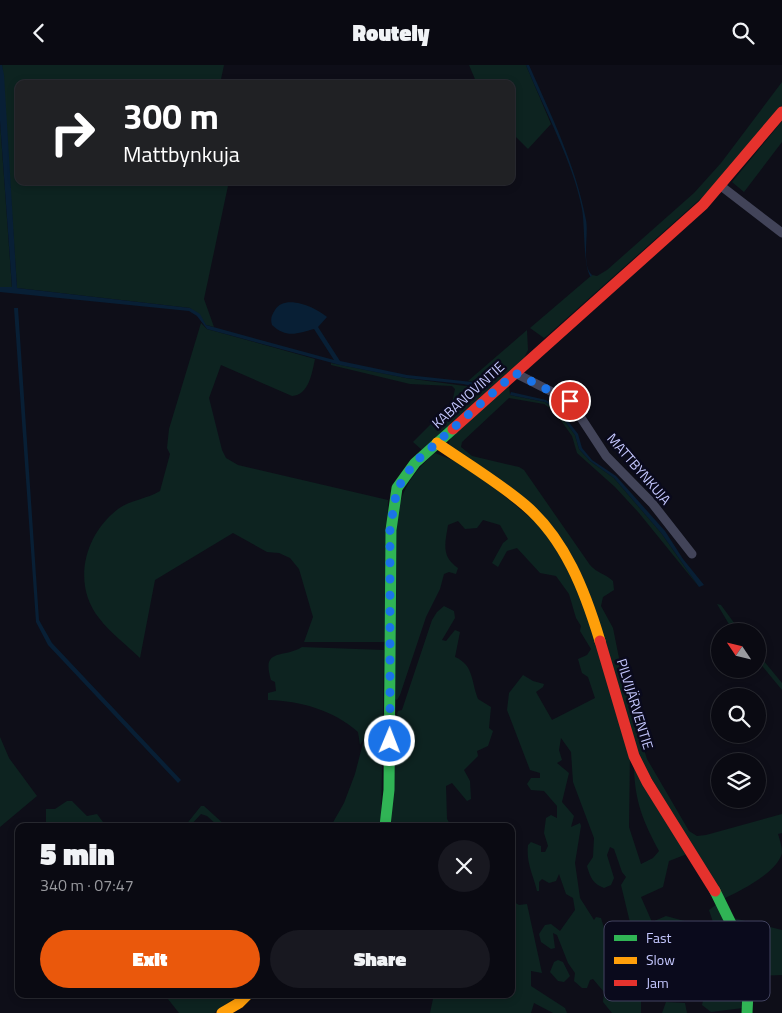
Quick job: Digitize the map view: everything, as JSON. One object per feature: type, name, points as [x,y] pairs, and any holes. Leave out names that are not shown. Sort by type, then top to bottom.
[{"type":"street","name":"KABANOVINTIE","points":[[385,823],[389,790],[390,529],[394,496],[397,489],[414,463],[654,249],[721,186],[782,112]]},
{"type":"street","points":[[721,186],[782,233]]},
{"type":"street","name":"MATTBYNKUJA","points":[[515,373],[570,401],[606,456],[652,503],[692,553]]},
{"type":"street","name":"PILVIJÄRVENTIE","points":[[437,443],[525,505],[548,530],[570,563],[588,600],[634,756],[647,782],[707,875],[732,921]]},
{"type":"street","points":[[222,1013],[244,998]]},
{"type":"green space","points":[[2,65],[224,65],[221,80],[15,80],[15,185],[228,185],[204,299],[214,327],[206,325],[190,308],[17,288]]},
{"type":"green space","points":[[469,65],[526,65],[551,124],[528,149],[515,136],[515,80],[475,80]]},
{"type":"green space","points":[[782,82],[782,106],[727,173],[707,193],[548,335],[544,338],[530,328],[592,275],[597,276],[607,270],[694,193],[721,163]]},
{"type":"green space","points":[[0,121],[12,288],[0,287]]},
{"type":"green space","points":[[782,121],[782,142],[744,192],[732,182]]},
{"type":"green space","points":[[201,323],[207,329],[315,359],[309,382],[306,388],[298,395],[292,396],[221,365],[209,398],[222,450],[226,458],[238,465],[388,500],[386,640],[384,642],[304,642],[313,617],[299,569],[290,558],[279,553],[267,552],[233,533],[155,580],[140,658],[108,629],[91,605],[84,575],[90,546],[97,532],[118,509],[160,491],[170,454],[167,448],[169,429]]},
{"type":"green space","points":[[527,330],[528,350],[524,358],[422,450],[413,442],[452,403],[455,389],[452,386],[410,384],[331,365],[331,363],[406,378],[487,389],[491,384],[468,381]]},
{"type":"green space","points":[[509,384],[510,395],[545,402],[556,409],[575,435],[579,449],[590,461],[614,478],[662,534],[699,587],[639,513],[615,487],[577,453],[572,436],[555,412],[544,404],[509,398],[462,442],[461,447],[472,456],[519,467],[524,470],[590,565],[613,581],[614,590],[603,597],[601,606],[613,628],[626,693],[647,759],[689,831],[697,836],[706,835],[782,814],[782,833],[778,834],[782,853],[779,860],[757,881],[723,899],[638,756],[603,640],[548,527],[448,446],[451,437]]},
{"type":"green space","points":[[435,453],[457,462],[497,490],[543,528],[579,587],[630,753],[629,827],[641,864],[653,858],[659,851],[641,811],[636,791],[634,768],[687,854],[669,861],[663,887],[641,897],[652,921],[630,921],[621,885],[626,877],[622,872],[614,849],[610,847],[607,855],[614,878],[611,885],[604,888],[600,886],[592,880],[589,874],[587,866],[593,857],[594,838],[573,782],[571,752],[561,738],[559,750],[562,760],[557,763],[569,773],[562,802],[574,816],[571,827],[580,823],[581,826],[575,863],[580,898],[594,920],[596,917],[601,918],[604,928],[604,992],[593,979],[590,980],[587,988],[582,988],[574,981],[575,973],[568,963],[557,935],[553,933],[555,948],[551,949],[541,942],[539,934],[545,925],[551,924],[560,931],[575,910],[573,898],[566,894],[559,874],[556,881],[549,883],[542,879],[539,882],[539,891],[537,891],[529,863],[528,845],[531,842],[541,846],[541,852],[545,852],[548,846],[544,833],[546,818],[551,815],[557,818],[557,806],[544,791],[531,790],[527,784],[531,778],[540,778],[540,773],[530,770],[507,710],[509,693],[523,675],[533,681],[544,684],[536,692],[552,720],[595,698],[588,677],[582,673],[578,659],[587,655],[591,649],[580,631],[581,626],[576,618],[569,594],[556,576],[540,573],[517,548],[507,551],[498,567],[492,563],[503,543],[508,539],[500,525],[483,520],[477,528],[465,529],[458,521],[448,525],[445,544],[449,559],[458,568],[456,574],[449,572],[444,574],[440,589],[426,617],[400,695],[397,700],[395,699],[397,510],[416,472]]},
{"type":"green space","points":[[717,604],[721,605],[734,623],[728,623]]},
{"type":"green space","points":[[444,606],[454,611],[455,618],[442,640],[446,641],[455,630],[460,632],[455,657],[461,660],[469,669],[478,699],[491,707],[489,728],[493,731],[488,746],[477,751],[478,756],[464,770],[470,781],[471,799],[467,801],[452,783],[446,786],[447,819],[449,823],[391,823],[395,720],[398,711],[402,710],[432,620]]},
{"type":"green space","points":[[302,647],[384,650],[381,823],[333,823],[344,803],[355,774],[364,739],[360,745],[358,732],[338,718],[316,708],[292,702],[268,700],[268,693],[276,691],[275,682],[271,680],[269,670],[271,658]]},
{"type":"green space","points":[[766,664],[782,683],[782,690],[766,671]]},
{"type":"green space","points":[[0,737],[9,758],[37,796],[0,827]]},
{"type":"green space","points":[[67,801],[72,801],[87,816],[97,814],[104,823],[46,823],[46,809],[55,809]]},
{"type":"green space","points":[[201,806],[204,806],[223,823],[215,823],[207,816],[201,814],[193,823],[187,823]]},
{"type":"green space","points":[[515,903],[519,905],[527,904],[542,973],[531,971],[531,986],[565,1008],[567,1013],[553,1013],[534,1003],[531,1013],[430,1013],[433,998],[515,998]]},
{"type":"green space","points":[[717,904],[726,921],[713,921],[709,910]]},
{"type":"green space","points":[[666,916],[685,921],[654,921]]},
{"type":"green space","points":[[733,918],[745,921],[734,921]]},
{"type":"green space","points":[[770,927],[782,930],[782,975],[770,975]]},
{"type":"green space","points":[[558,960],[563,962],[570,976],[564,982],[558,981],[550,972],[554,962]]},
{"type":"green space","points":[[604,992],[604,1001],[641,1001],[641,1013],[612,1013],[603,1002]]},
{"type":"green space","points":[[167,998],[235,998],[214,1013],[179,1013]]},
{"type":"green space","points":[[703,1001],[743,1001],[743,1008],[711,1012],[702,1005]]},
{"type":"green space","points":[[666,1002],[685,1003],[687,1013],[662,1013]]},
{"type":"water","points":[[0,65],[2,65],[4,75],[17,288],[190,308],[200,314],[206,325],[334,360],[314,329],[293,334],[283,332],[272,325],[272,315],[275,310],[280,305],[293,302],[309,306],[327,317],[318,327],[340,361],[407,375],[491,384],[487,389],[463,384],[406,378],[340,365],[207,329],[197,316],[189,311],[0,292],[0,287],[12,287],[0,121]]},
{"type":"water","points":[[526,65],[529,65],[554,122],[576,180],[587,226],[586,255],[582,209],[566,155]]},
{"type":"water","points":[[14,308],[18,308],[39,620],[52,643],[181,780],[178,783],[48,645],[36,622]]},
{"type":"water","points":[[511,392],[546,400],[557,407],[578,434],[582,448],[592,460],[616,476],[665,531],[683,559],[704,585],[699,587],[662,534],[614,478],[590,461],[579,449],[575,435],[556,409],[545,402],[510,395]]},
{"type":"traffic: fast","points":[[385,823],[389,790],[391,530],[397,488],[415,463],[453,429]]},
{"type":"traffic: fast","points":[[715,891],[730,921]]},
{"type":"traffic: fast","points":[[747,1013],[748,1001]]},
{"type":"traffic: slow","points":[[437,443],[515,497],[539,519],[572,567],[588,603],[600,641]]},
{"type":"traffic: slow","points":[[222,1013],[244,998]]},
{"type":"traffic: jam","points":[[453,429],[703,205],[782,112]]},
{"type":"traffic: jam","points":[[600,641],[634,756],[647,782],[715,891]]},
{"type":"route","points":[[390,741],[390,529],[394,496],[397,489],[414,463],[515,373],[570,401]]}]
